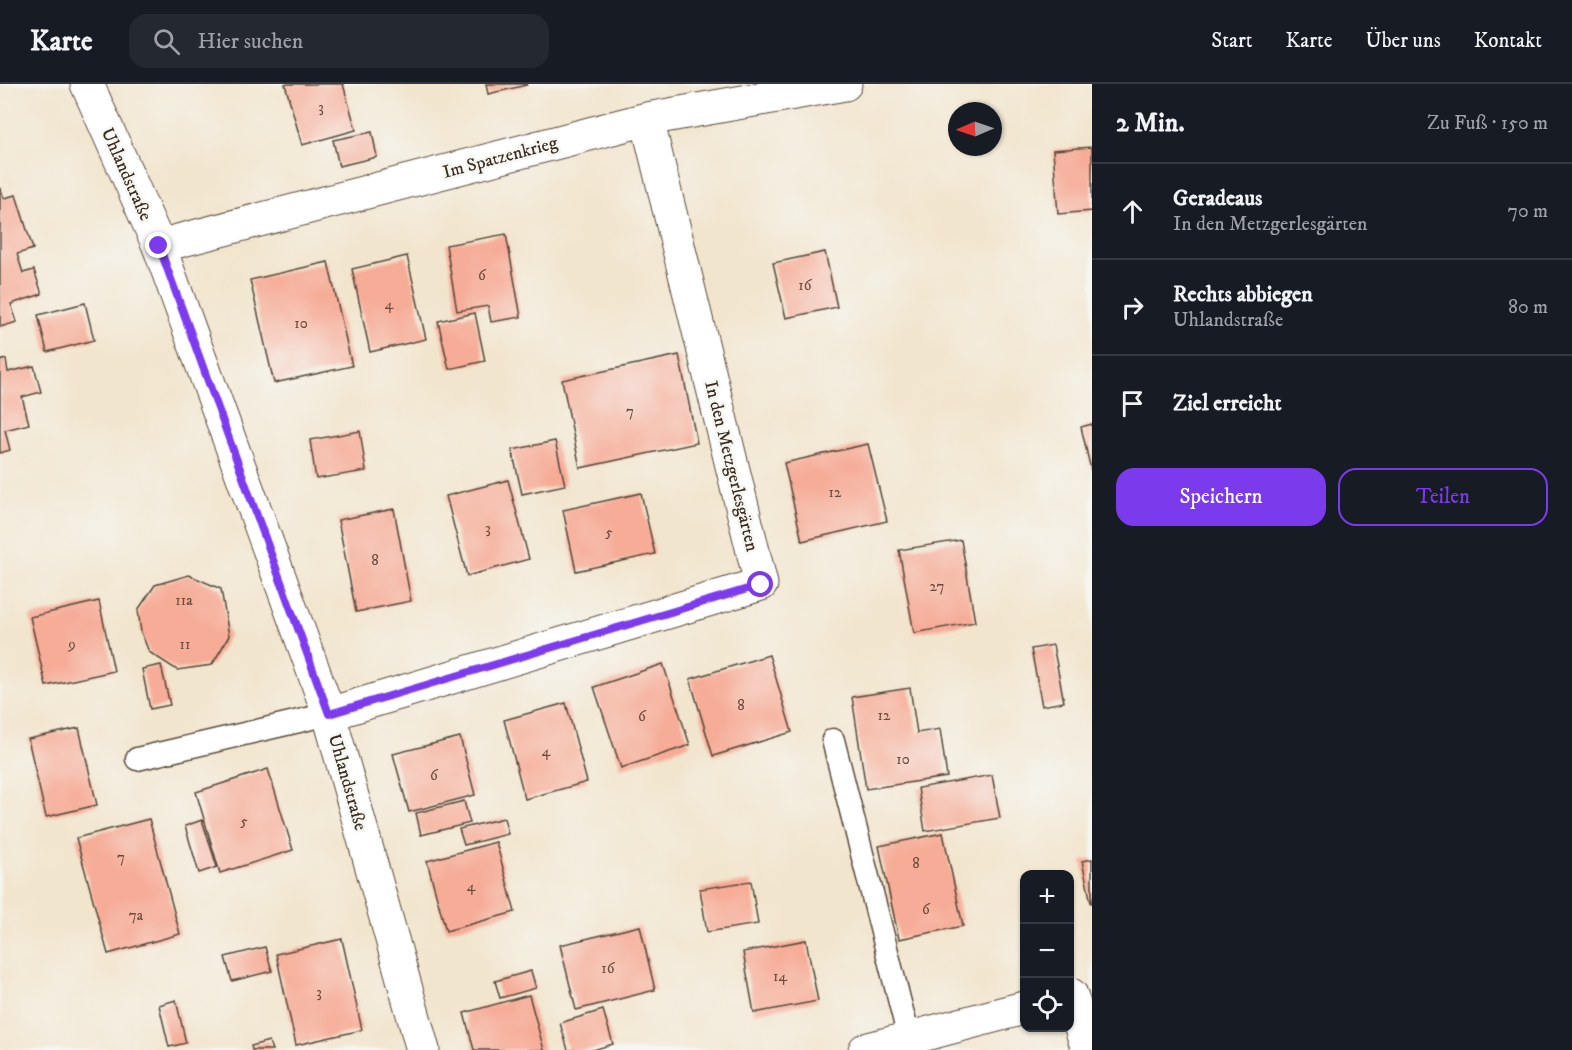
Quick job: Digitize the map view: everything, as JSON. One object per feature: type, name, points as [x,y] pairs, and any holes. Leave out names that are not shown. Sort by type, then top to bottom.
[{"type":"street","name":"Uhlandstraße","points":[[87,84],[159,246],[329,714],[423,1050]]},
{"type":"street","name":"Im Spatzenkrieg","points":[[159,246],[647,119],[845,84]]},
{"type":"street","name":"In den Metzgerlesgärten","points":[[329,714],[761,585],[647,119]]},
{"type":"street","points":[[1077,995],[1088,1050]]},
{"type":"street","points":[[865,1050],[1020,1009]]},
{"type":"lane","points":[[137,759],[329,714]]},
{"type":"lane","points":[[833,740],[909,1038]]},
{"type":"building","points":[[285,84],[343,84],[356,130],[302,145]]},
{"type":"building","points":[[486,84],[527,84],[527,85],[488,94]]},
{"type":"building","points":[[372,132],[377,157],[339,166],[333,140]]},
{"type":"building","points":[[1092,147],[1092,211],[1058,214],[1053,150]]},
{"type":"building","points":[[0,188],[4,198],[16,195],[33,249],[17,254],[23,273],[34,270],[42,294],[11,304],[17,322],[0,327]]},
{"type":"building","points":[[506,234],[521,317],[491,322],[488,306],[457,311],[446,245]]},
{"type":"building","points":[[825,252],[837,307],[786,318],[773,263]]},
{"type":"building","points":[[407,256],[426,339],[370,352],[352,269]]},
{"type":"building","points":[[328,262],[352,366],[274,383],[250,280]]},
{"type":"building","points":[[85,303],[94,340],[47,352],[38,315]]},
{"type":"building","points":[[475,313],[485,361],[449,369],[438,321]]},
{"type":"building","points":[[679,355],[697,443],[580,468],[562,380]]},
{"type":"building","points":[[6,359],[8,372],[34,366],[41,392],[22,397],[29,424],[5,430],[10,450],[0,453],[0,361]]},
{"type":"building","points":[[1092,424],[1092,470],[1091,470],[1081,427]]},
{"type":"building","points":[[360,431],[366,471],[316,479],[310,440]]},
{"type":"building","points":[[555,441],[565,485],[522,494],[512,450]]},
{"type":"building","points":[[868,444],[887,521],[802,541],[784,463]]},
{"type":"building","points":[[508,480],[529,559],[467,576],[446,496]]},
{"type":"building","points":[[641,493],[655,554],[576,571],[563,510]]},
{"type":"building","points":[[394,509],[411,601],[356,612],[338,520]]},
{"type":"building","points":[[961,540],[975,622],[914,633],[899,550]]},
{"type":"building","points":[[189,575],[221,589],[229,636],[212,665],[177,670],[149,652],[141,632],[138,610],[155,585]]},
{"type":"building","points":[[99,601],[114,671],[46,686],[30,617]]},
{"type":"building","points":[[1053,645],[1064,702],[1042,706],[1031,649]]},
{"type":"building","points":[[769,655],[792,732],[713,756],[690,679]]},
{"type":"building","points":[[663,664],[690,745],[621,768],[594,687]]},
{"type":"building","points":[[161,665],[170,705],[150,709],[142,669]]},
{"type":"building","points":[[910,688],[917,733],[940,729],[947,777],[866,789],[852,697]]},
{"type":"building","points":[[566,703],[587,782],[525,799],[504,720]]},
{"type":"building","points":[[79,728],[97,805],[46,817],[28,739]]},
{"type":"building","points":[[460,737],[475,795],[409,812],[393,754]]},
{"type":"building","points":[[268,769],[293,850],[220,873],[196,792]]},
{"type":"building","points":[[992,775],[1000,818],[925,831],[918,788]]},
{"type":"building","points":[[464,801],[470,823],[421,835],[416,813]]},
{"type":"building","points":[[504,818],[508,834],[464,845],[459,829]]},
{"type":"building","points":[[149,819],[180,934],[108,954],[76,838]]},
{"type":"building","points":[[202,820],[217,867],[199,873],[185,826]]},
{"type":"building","points":[[943,833],[963,926],[899,939],[879,846]]},
{"type":"building","points":[[496,842],[515,912],[446,931],[427,861]]},
{"type":"building","points":[[1092,859],[1092,903],[1091,903],[1082,861]]},
{"type":"building","points":[[751,881],[758,924],[707,932],[700,889]]},
{"type":"building","points":[[640,926],[655,990],[576,1010],[560,945]]},
{"type":"building","points":[[342,939],[362,1030],[296,1045],[276,954]]},
{"type":"building","points":[[806,940],[818,1001],[754,1013],[743,952]]},
{"type":"building","points":[[265,947],[272,971],[232,981],[225,957]]},
{"type":"building","points":[[531,971],[536,988],[500,998],[495,981]]},
{"type":"building","points":[[529,995],[544,1050],[474,1050],[464,1013]]},
{"type":"building","points":[[176,1000],[186,1043],[169,1047],[159,1005]]},
{"type":"building","points":[[603,1010],[613,1044],[593,1050],[568,1050],[560,1023]]},
{"type":"building","points":[[269,1041],[272,1050],[252,1050],[251,1046]]},
{"type":"route","points":[[159,246],[329,714],[761,585]]}]
